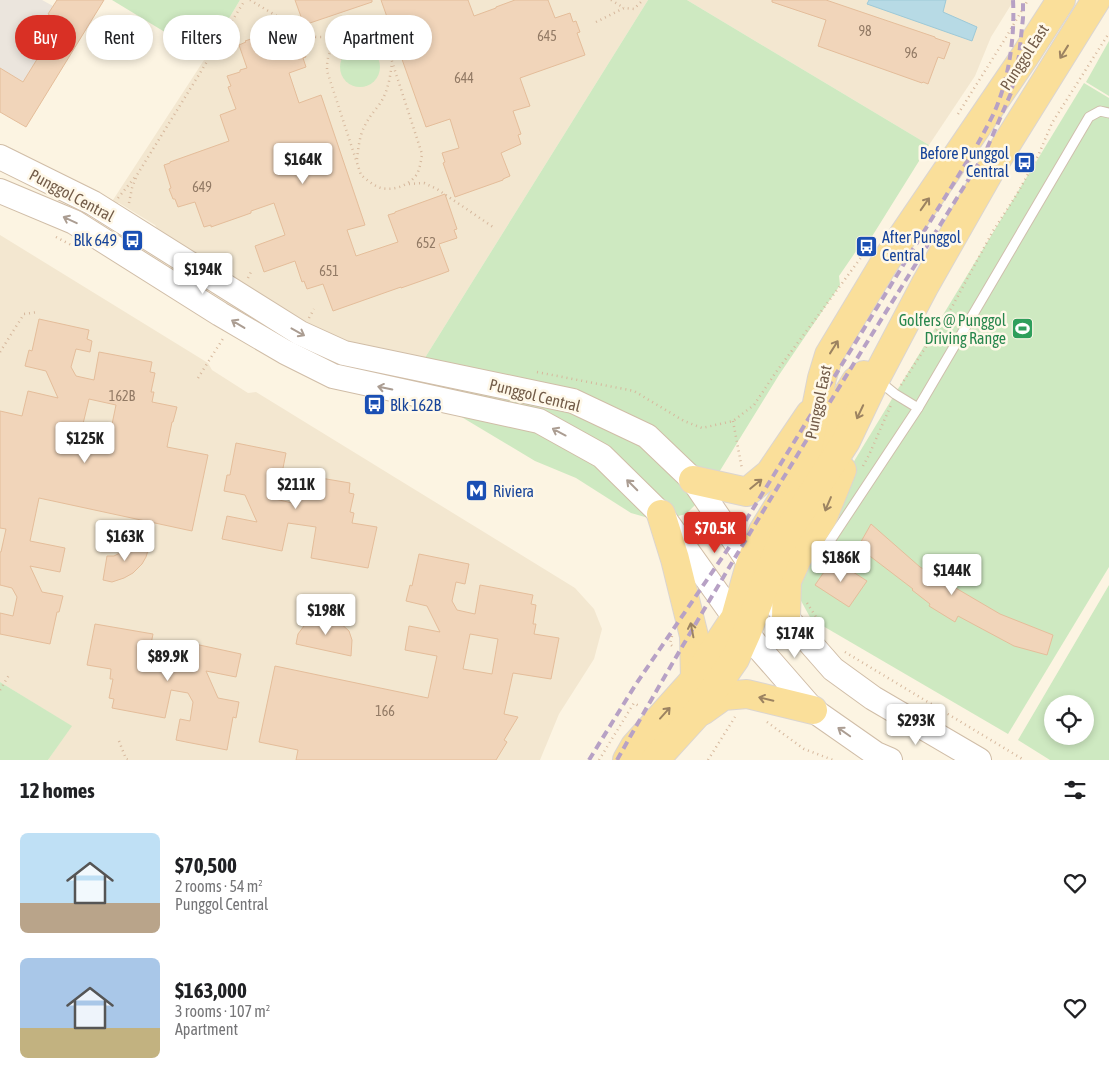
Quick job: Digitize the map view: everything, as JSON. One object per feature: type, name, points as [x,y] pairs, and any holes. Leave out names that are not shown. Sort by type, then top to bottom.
[{"type":"main road","name":"Punggol East","points":[[655,760],[696,715],[735,659],[741,625],[757,575],[763,531],[805,463],[822,378],[829,355],[876,256],[1025,56],[1061,0]]},
{"type":"main road","name":"Punggol East","points":[[757,575],[777,553],[788,531],[846,441],[886,386],[925,285],[991,169],[1098,4]]},
{"type":"main road","name":"Punggol Central","points":[[0,156],[93,203],[300,333],[344,352],[573,401],[647,436],[693,480],[774,601],[797,610],[804,636],[833,669],[873,698],[978,760]]},
{"type":"main road","name":"Punggol Central","points":[[0,190],[74,222],[285,352],[333,376],[539,421],[602,456],[661,514],[741,625],[813,710],[876,754],[890,760]]},
{"type":"main road","points":[[876,256],[916,244],[924,244],[930,248],[934,256],[932,268],[925,285]]},
{"type":"main road","points":[[805,463],[856,381],[864,375],[886,386]]},
{"type":"main road","points":[[693,480],[747,492],[770,473],[818,403]]},
{"type":"main road","points":[[797,610],[787,581],[798,557],[823,517],[842,473],[846,441]]},
{"type":"main road","points":[[661,514],[676,559],[694,636],[695,679]]},
{"type":"main road","name":"Punggol East","points":[[626,760],[635,746],[741,625]]},
{"type":"main road","points":[[696,715],[723,696],[747,694],[813,710]]},
{"type":"lane","points":[[826,547],[918,408],[1090,117],[1100,111],[1109,113]]},
{"type":"lane","points":[[886,386],[918,408]]},
{"type":"path","points":[[112,204],[137,175],[245,0]]},
{"type":"path","points":[[250,0],[311,35],[325,37]]},
{"type":"path","points":[[611,0],[624,8],[634,9],[642,0]]},
{"type":"path","points":[[954,121],[1028,0]]},
{"type":"path","points":[[596,22],[624,8]]},
{"type":"path","points":[[860,472],[869,455],[886,386],[952,307],[993,232],[1018,194],[1038,156],[1052,123],[1109,33]]},
{"type":"path","points":[[328,60],[327,71],[361,175],[381,188],[395,189],[407,184],[424,183],[438,189],[493,227]]},
{"type":"path","points":[[356,161],[361,133],[387,90],[392,62]]},
{"type":"path","points":[[392,62],[422,154],[421,164],[416,174],[407,184]]},
{"type":"path","points":[[128,207],[128,201],[137,175]]},
{"type":"path","points":[[538,372],[634,391],[684,421],[702,428],[732,421],[754,405],[776,372],[876,256]]},
{"type":"path","points":[[0,352],[24,314],[38,312]]},
{"type":"path","points":[[198,378],[227,332]]},
{"type":"path","points":[[797,610],[826,631]]},
{"type":"path","points":[[841,649],[1024,760]]},
{"type":"path","points":[[0,690],[9,675]]},
{"type":"path","points":[[708,760],[736,715]]},
{"type":"path","points":[[762,719],[804,749],[833,760]]},
{"type":"path","points":[[119,741],[126,758],[129,760]]},
{"type":"shaded area","points":[[0,0],[42,0],[53,6],[48,14],[50,15],[15,15],[15,60],[37,60],[23,82],[0,68]]},
{"type":"shaded area","points":[[240,0],[648,0],[408,385],[159,232],[155,225],[119,203],[111,203],[204,60],[240,60],[240,15],[231,15]]},
{"type":"shaded area","points":[[687,0],[1014,0],[991,37],[975,76],[929,145]]},
{"type":"shaded area","points":[[0,235],[208,363],[212,370],[248,393],[256,392],[575,588],[594,609],[602,629],[594,659],[559,714],[540,760],[48,760],[71,726],[0,682]]},
{"type":"green space","points":[[112,0],[240,0],[231,15],[163,15],[163,31],[153,25],[153,15],[137,15]]},
{"type":"green space","points":[[648,0],[687,0],[929,145],[871,238],[863,241],[839,276],[840,285],[779,375],[705,495],[686,514],[659,521],[631,513],[576,478],[535,461],[408,385]]},
{"type":"green space","points":[[1109,41],[1109,96],[1086,82]]},
{"type":"green space","points":[[342,60],[378,60],[379,71],[374,81],[360,87],[346,81],[340,67]]},
{"type":"green space","name":"Golfers @ Punggol Driving Range","points":[[1084,83],[1109,98],[1109,567],[1008,734],[811,619],[794,588],[794,560]]},
{"type":"green space","points":[[1109,585],[1109,760],[1050,760],[1018,740],[1044,696],[1044,745],[1094,745],[1094,695],[1044,695]]},
{"type":"green space","points":[[0,682],[72,726],[48,760],[0,760]]},
{"type":"water","points":[[869,0],[946,0],[943,12],[977,27],[972,41],[867,4]]},
{"type":"building","points":[[57,0],[104,0],[95,15],[86,15],[86,29],[76,46],[76,15],[48,14]]},
{"type":"building","points":[[295,0],[372,0],[372,2],[334,15],[325,15],[325,18],[315,21],[315,15],[300,15]]},
{"type":"building","points":[[381,0],[468,0],[474,16],[515,0],[548,0],[555,18],[570,13],[573,22],[576,21],[580,32],[577,33],[585,55],[520,78],[530,106],[513,111],[521,134],[518,135],[521,144],[501,153],[510,176],[455,197],[443,163],[445,162],[442,153],[459,148],[450,119],[426,127],[402,60],[432,60],[432,15],[386,15]]},
{"type":"building","points":[[772,0],[826,0],[950,43],[944,59],[938,57],[928,84],[922,83],[818,46],[826,20],[772,2]]},
{"type":"building","points":[[250,39],[250,60],[304,60],[306,67],[289,73],[299,103],[321,95],[365,225],[347,230],[356,256],[398,242],[388,215],[445,194],[457,229],[454,230],[457,238],[439,244],[449,271],[333,311],[323,284],[307,289],[304,281],[302,282],[295,261],[264,272],[255,246],[285,235],[274,203],[211,227],[211,225],[204,227],[195,202],[178,207],[169,189],[171,188],[164,165],[229,141],[220,115],[236,109],[228,87],[231,86],[227,76],[247,68],[240,48],[240,45]]},
{"type":"building","points":[[37,60],[67,60],[26,127],[0,112],[0,68],[23,82]]},
{"type":"building","points":[[39,319],[89,330],[87,339],[92,341],[90,352],[76,349],[71,367],[76,376],[94,380],[99,352],[152,362],[150,372],[155,373],[151,392],[154,392],[152,402],[177,407],[167,447],[208,455],[192,531],[39,498],[30,541],[65,548],[60,572],[30,566],[42,592],[63,596],[59,612],[57,612],[50,644],[0,634],[0,613],[13,616],[17,597],[12,588],[0,585],[0,552],[6,529],[0,528],[0,411],[22,416],[28,391],[58,398],[46,371],[25,366],[29,350],[32,351]],"holes":[[[89,399],[116,405],[110,434],[82,428]]]},
{"type":"building","points":[[236,443],[286,453],[282,473],[273,471],[269,490],[275,499],[292,503],[297,474],[350,483],[349,493],[354,494],[350,512],[354,513],[352,523],[377,527],[368,568],[311,558],[316,527],[288,523],[282,551],[222,539],[227,516],[257,522],[245,495],[224,491],[227,475],[230,475]]},
{"type":"building","points":[[871,524],[920,567],[1000,614],[1053,635],[1047,655],[1014,646],[958,616],[955,622],[929,606],[930,604],[913,589],[858,547]]},
{"type":"building","points":[[125,543],[149,547],[142,564],[133,573],[124,578],[112,582],[103,580],[107,556],[114,556],[120,553]]},
{"type":"building","points":[[419,554],[469,564],[465,584],[456,582],[452,601],[457,610],[475,614],[480,585],[533,595],[531,604],[536,605],[533,624],[536,624],[534,634],[559,638],[551,679],[513,673],[504,714],[518,717],[504,740],[507,742],[496,760],[296,760],[298,750],[259,742],[275,666],[428,698],[437,656],[405,650],[409,626],[440,632],[427,606],[406,601],[410,585],[412,586]],"holes":[[[470,634],[498,639],[492,674],[463,669]]]},
{"type":"building","points":[[833,559],[867,581],[849,607],[815,585]]},
{"type":"building","points":[[330,618],[338,621],[349,631],[352,640],[351,656],[296,644],[298,634],[304,626],[312,620]]},
{"type":"building","points":[[95,624],[153,634],[147,664],[175,670],[181,641],[241,654],[236,677],[206,671],[218,698],[239,702],[236,718],[233,717],[227,750],[176,740],[180,719],[190,721],[193,702],[188,693],[171,690],[165,718],[112,708],[114,699],[109,698],[113,679],[110,679],[111,669],[87,665]]},
{"type":"railway","points":[[589,760],[636,684],[730,546],[976,147],[994,113],[1004,86],[1012,43],[1013,0]]},
{"type":"railway","points":[[617,760],[751,530],[985,153],[1011,93],[1019,56],[1023,0]]},
{"type":"place","name":"Before Punggol Central","points":[[1025,162]]},
{"type":"place","name":"Blk 649","points":[[133,240]]},
{"type":"place","name":"After Punggol Central","points":[[866,246]]},
{"type":"place","name":"Golfers @ Punggol Driving Range","points":[[1022,329]]},
{"type":"place","name":"Blk 162B","points":[[374,405]]},
{"type":"place","name":"Riviera","points":[[477,491]]}]
